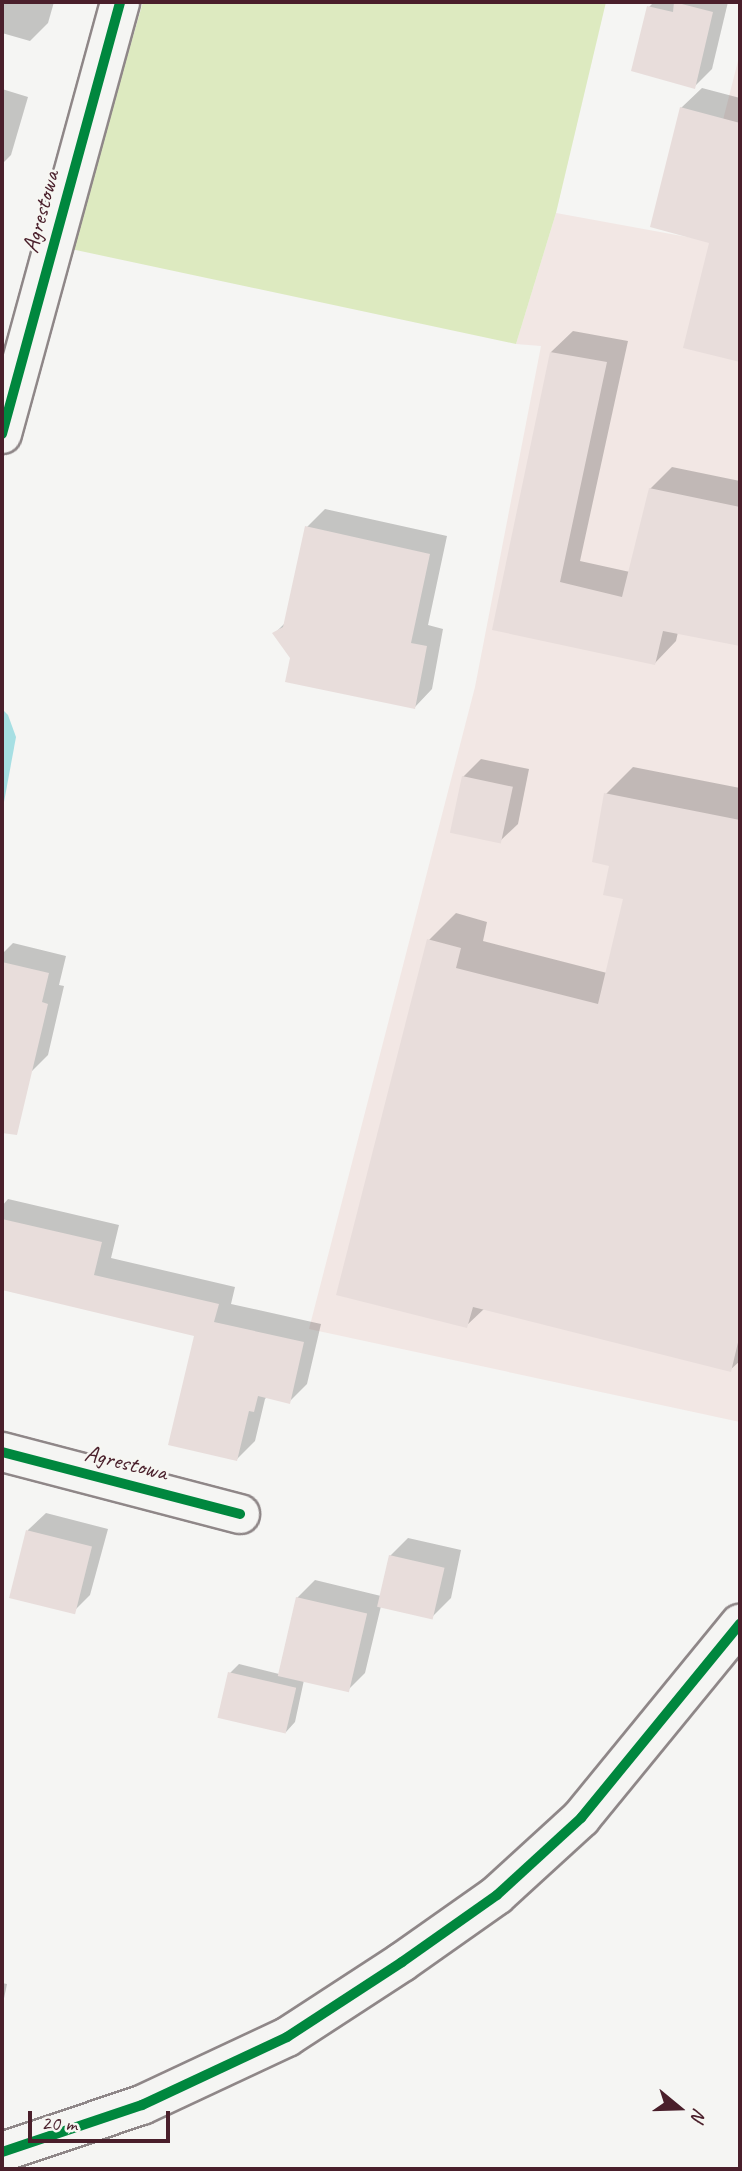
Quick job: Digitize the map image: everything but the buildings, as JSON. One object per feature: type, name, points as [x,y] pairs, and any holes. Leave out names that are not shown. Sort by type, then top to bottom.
[{"type":"street","name":"Agrestowa","points":[[2,433],[120,2]]},
{"type":"street","name":"Agrestowa","points":[[2,1452],[240,1514]]},
{"type":"street","points":[[2,2152],[142,2105],[286,2037],[486,1903],[581,1818],[740,1624]]},
{"type":"shaded area","points":[[740,53],[740,1422],[309,1329],[475,687],[541,346],[516,344],[556,213],[693,238]]},
{"type":"green space","points":[[143,2],[606,2],[556,213],[516,344],[71,249]]},
{"type":"water","points":[[2,709],[8,715],[16,737],[2,813]]},
{"type":"cycle path","points":[[2,434],[120,2]]},
{"type":"cycle path","points":[[2,1452],[240,1514]]},
{"type":"cycle path","points":[[2,2152],[142,2105],[287,2037],[402,1962],[497,1895],[581,1818],[740,1624]]}]
